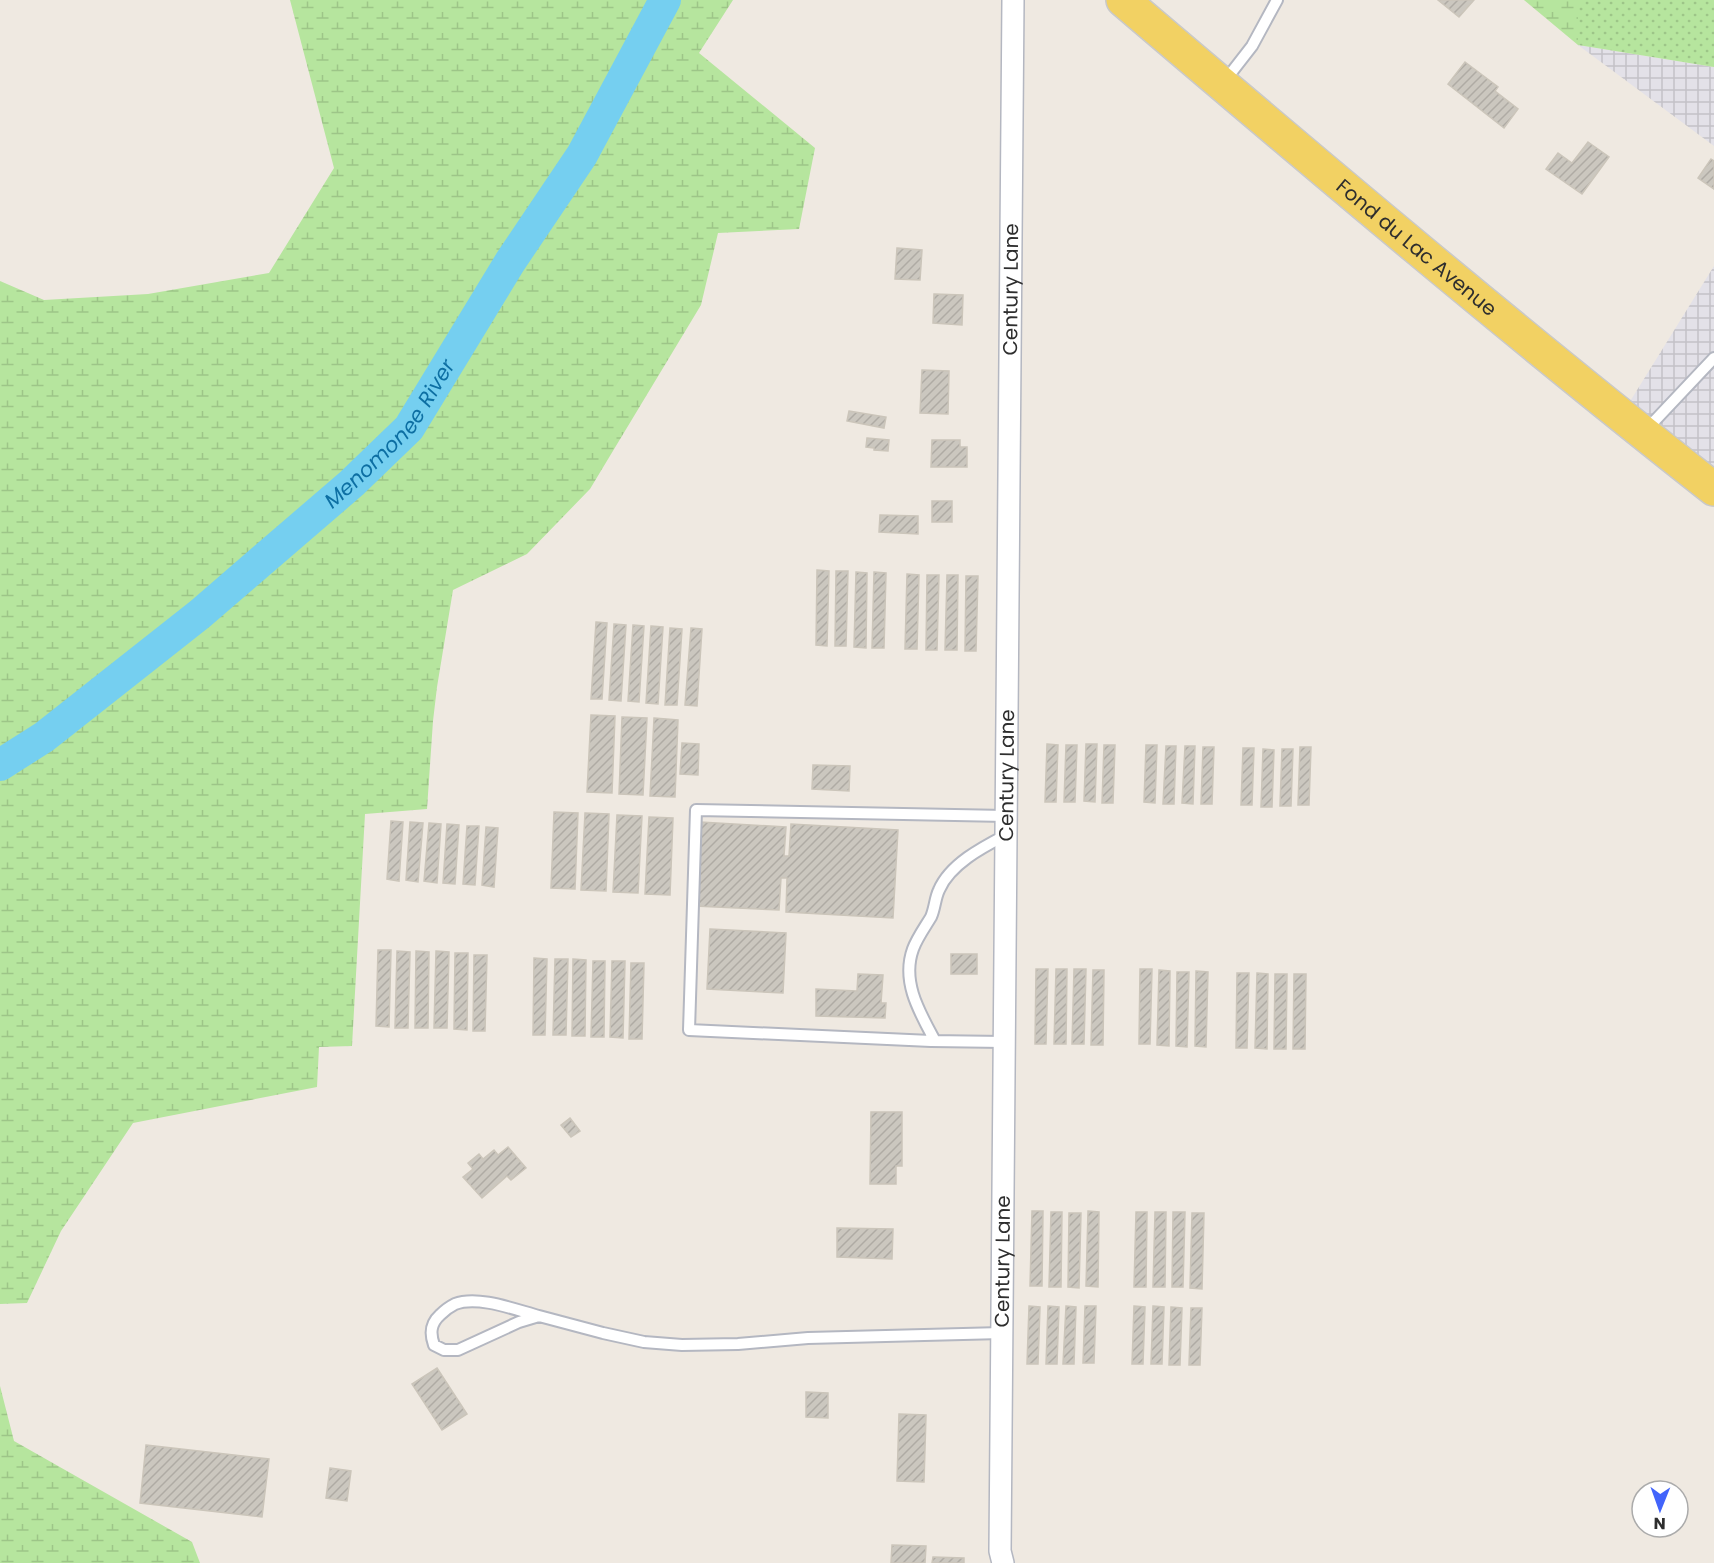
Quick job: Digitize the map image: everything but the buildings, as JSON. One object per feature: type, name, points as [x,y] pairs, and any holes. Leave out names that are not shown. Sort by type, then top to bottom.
[{"type":"main road","name":"Fond du Lac Avenue","points":[[1123,0],[1394,230],[1714,489]]},
{"type":"street","name":"Century Lane","points":[[1002,1557],[1013,0]]},
{"type":"lane","points":[[1222,84],[1252,46],[1277,0]]},
{"type":"lane","points":[[1643,433],[1714,358]]},
{"type":"lane","points":[[1005,1042],[689,1030],[696,810],[1006,825]]},
{"type":"lane","points":[[935,1041],[913,998],[909,970],[913,950],[932,914],[939,888],[955,868],[1006,825]]},
{"type":"lane","points":[[539,1316],[519,1322],[458,1350],[444,1350],[434,1345],[431,1337],[431,1326],[437,1318],[457,1303],[482,1302],[539,1316],[603,1334],[644,1342],[682,1345],[738,1344],[808,1338],[1002,1333]]},
{"type":"shaded area","points":[[1578,45],[1714,67],[1714,146]]},
{"type":"shaded area","points":[[1714,266],[1714,474],[1629,403]]},
{"type":"green space","points":[[290,0],[733,0],[699,53],[815,148],[799,229],[718,233],[701,305],[590,489],[527,554],[453,590],[437,687],[427,809],[365,814],[352,1046],[319,1047],[317,1087],[133,1123],[61,1231],[27,1303],[0,1304],[0,281],[44,300],[148,294],[269,273],[334,168]]},
{"type":"green space","points":[[1524,0],[1578,0],[1578,45]]},
{"type":"green space","points":[[1578,0],[1714,0],[1714,67],[1578,45]]},
{"type":"green space","points":[[0,1386],[14,1441],[192,1542],[200,1563],[0,1563]]},
{"type":"waterway","name":"Menomonee River","points":[[0,765],[44,737],[200,614],[352,483],[409,428],[510,262],[582,155],[665,0]]}]
